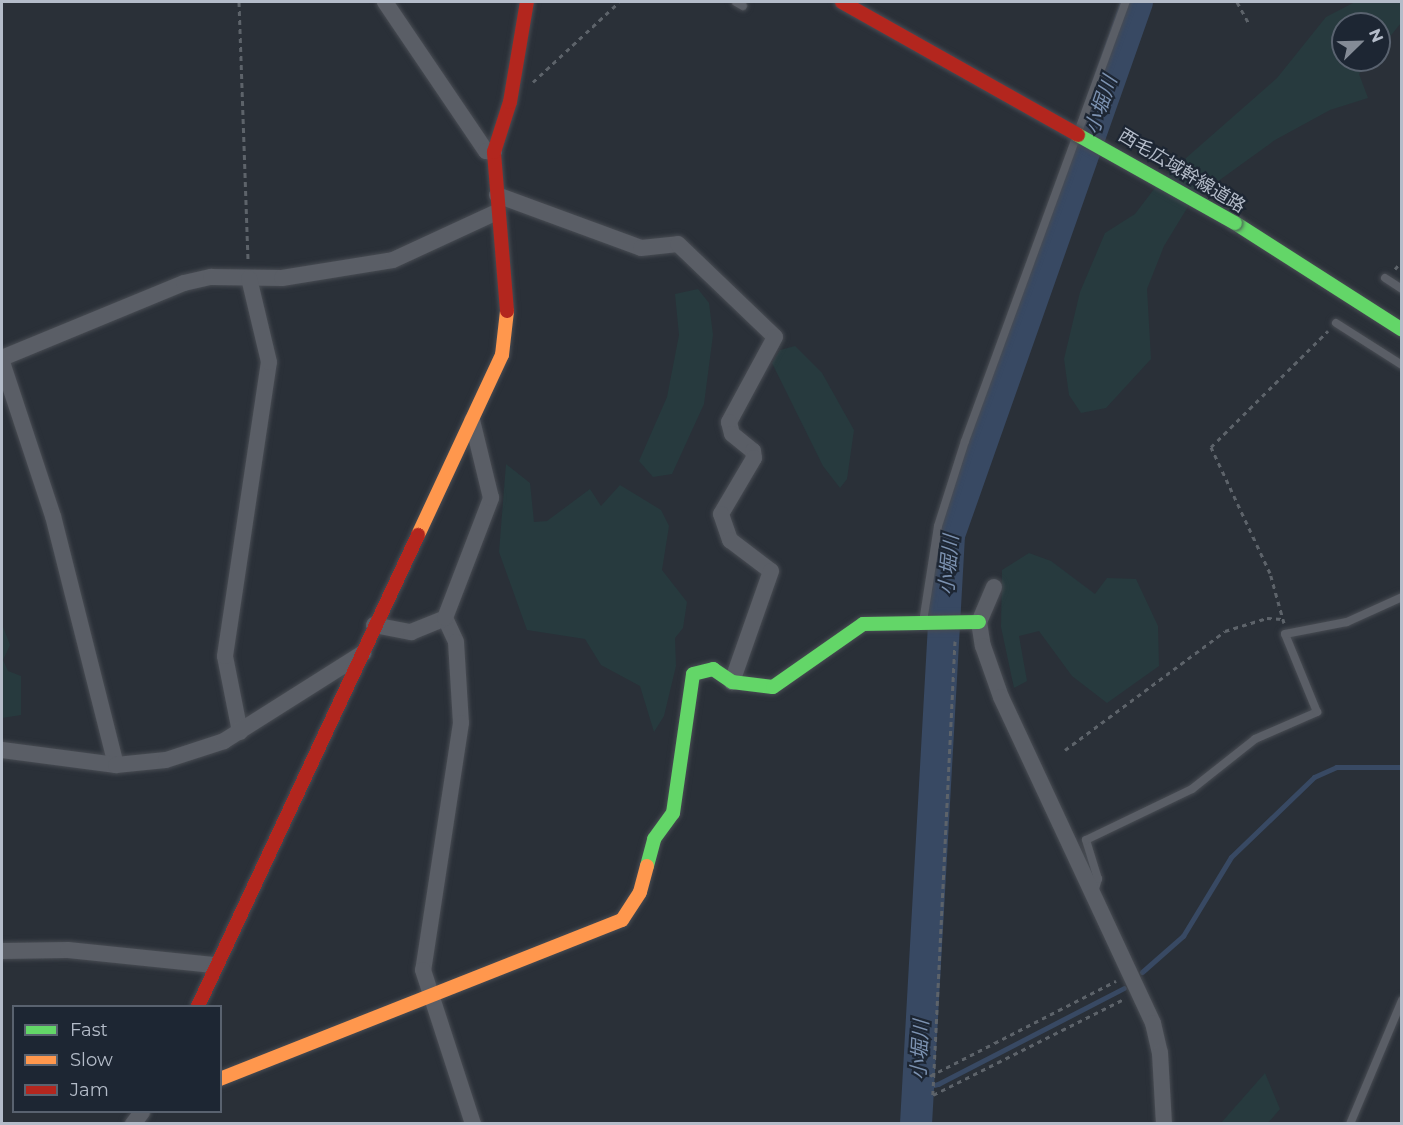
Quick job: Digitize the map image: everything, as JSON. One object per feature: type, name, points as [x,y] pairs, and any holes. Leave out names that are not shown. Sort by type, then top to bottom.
[{"type":"street","points":[[385,2],[486,151],[494,152]]},
{"type":"street","points":[[198,1005],[213,965],[364,652],[374,625],[502,355],[508,319],[494,152],[510,102],[527,2]]},
{"type":"street","name":"西毛広域幹線道路","points":[[842,2],[1235,224],[1401,330]]},
{"type":"street","points":[[116,765],[53,516],[2,360],[149,294],[212,277],[249,278],[393,260],[497,203],[641,248],[678,244],[775,337],[729,422],[732,434],[753,451],[754,458],[721,514],[730,540],[771,571],[732,682]]},
{"type":"street","points":[[240,732],[225,656],[269,362],[249,278]]},
{"type":"street","points":[[472,420],[491,498],[445,618],[456,642],[461,723],[425,959],[430,996],[473,1124]]},
{"type":"street","points":[[994,587],[979,622],[1001,697],[1139,992],[1161,1053],[1164,1124]]},
{"type":"street","points":[[374,625],[411,632],[445,618]]},
{"type":"street","points":[[222,1078],[622,920],[640,892],[654,839],[673,813],[693,674],[713,669],[732,682],[773,687],[863,624],[979,622]]},
{"type":"street","points":[[2,750],[116,765],[166,760],[240,732],[364,652]]},
{"type":"street","points":[[2,951],[68,950],[213,965]]},
{"type":"lane","points":[[927,622],[938,526],[965,441],[1126,2]]},
{"type":"lane","points":[[1385,278],[1401,289]]},
{"type":"lane","points":[[1336,323],[1401,365]]},
{"type":"lane","points":[[1094,892],[1098,879],[1086,840],[1192,789],[1255,739],[1317,712],[1285,634],[1347,622],[1401,597]]},
{"type":"lane","points":[[1350,1124],[1401,1000]]},
{"type":"path","points":[[239,2],[249,278]]},
{"type":"path","points":[[510,102],[620,2]]},
{"type":"path","points":[[1237,2],[1248,22]]},
{"type":"path","points":[[1285,634],[1270,573],[1211,447],[1336,323]]},
{"type":"path","points":[[1065,750],[1225,631],[1267,618],[1283,619]]},
{"type":"path","points":[[954,623],[930,1076],[933,1095],[1139,992]]},
{"type":"path","points":[[930,1076],[1131,974]]},
{"type":"green space","points":[[1355,2],[1401,2],[1401,23],[1391,35],[1391,12],[1336,12]]},
{"type":"green space","points":[[1331,14],[1331,72],[1361,72],[1359,74],[1368,98],[1330,110],[1275,140],[1192,200],[1164,246],[1147,289],[1151,359],[1106,408],[1081,413],[1069,395],[1064,359],[1080,292],[1105,233],[1135,214],[1161,180],[1277,78],[1326,17]]},
{"type":"green space","points":[[698,289],[709,303],[713,335],[704,404],[672,474],[653,477],[639,461],[667,397],[679,335],[675,294]]},
{"type":"green space","points":[[795,346],[822,373],[854,430],[847,479],[840,488],[823,466],[772,363],[780,350]]},
{"type":"green space","points":[[506,464],[530,483],[534,522],[547,521],[590,489],[601,506],[620,485],[661,510],[669,526],[662,570],[687,602],[683,628],[675,638],[676,666],[664,716],[654,732],[640,686],[601,665],[585,639],[527,630],[499,552]]},
{"type":"green space","points":[[1029,553],[1051,561],[1095,594],[1107,578],[1136,579],[1158,626],[1159,666],[1107,703],[1072,676],[1039,631],[1019,636],[1027,681],[1014,688],[1001,627],[1002,570]]},
{"type":"green space","points":[[2,624],[10,645],[3,660],[8,671],[21,676],[21,715],[2,718]]},
{"type":"green space","points":[[1265,1073],[1280,1109],[1268,1123],[1221,1123]]},
{"type":"waterway","name":"小堀川","points":[[916,1124],[949,535],[1137,2]]},
{"type":"waterway","points":[[1142,972],[1183,936],[1231,857],[1314,777],[1336,767],[1402,767]]},
{"type":"waterway","points":[[918,1089],[938,1084],[1124,988]]},
{"type":"traffic: fast","points":[[1078,135],[1235,223]]},
{"type":"traffic: fast","points":[[1235,223],[1402,330]]},
{"type":"traffic: fast","points":[[647,866],[654,839],[673,813],[693,674],[713,669],[732,682],[773,687],[863,624],[979,622]]},
{"type":"traffic: slow","points":[[418,535],[502,355],[507,311]]},
{"type":"traffic: slow","points":[[222,1078],[622,920],[640,892],[647,866]]},
{"type":"traffic: jam","points":[[507,311],[494,152],[510,102],[527,2]]},
{"type":"traffic: jam","points":[[842,2],[1078,135]]},
{"type":"traffic: jam","points":[[198,1005],[418,535]]}]
